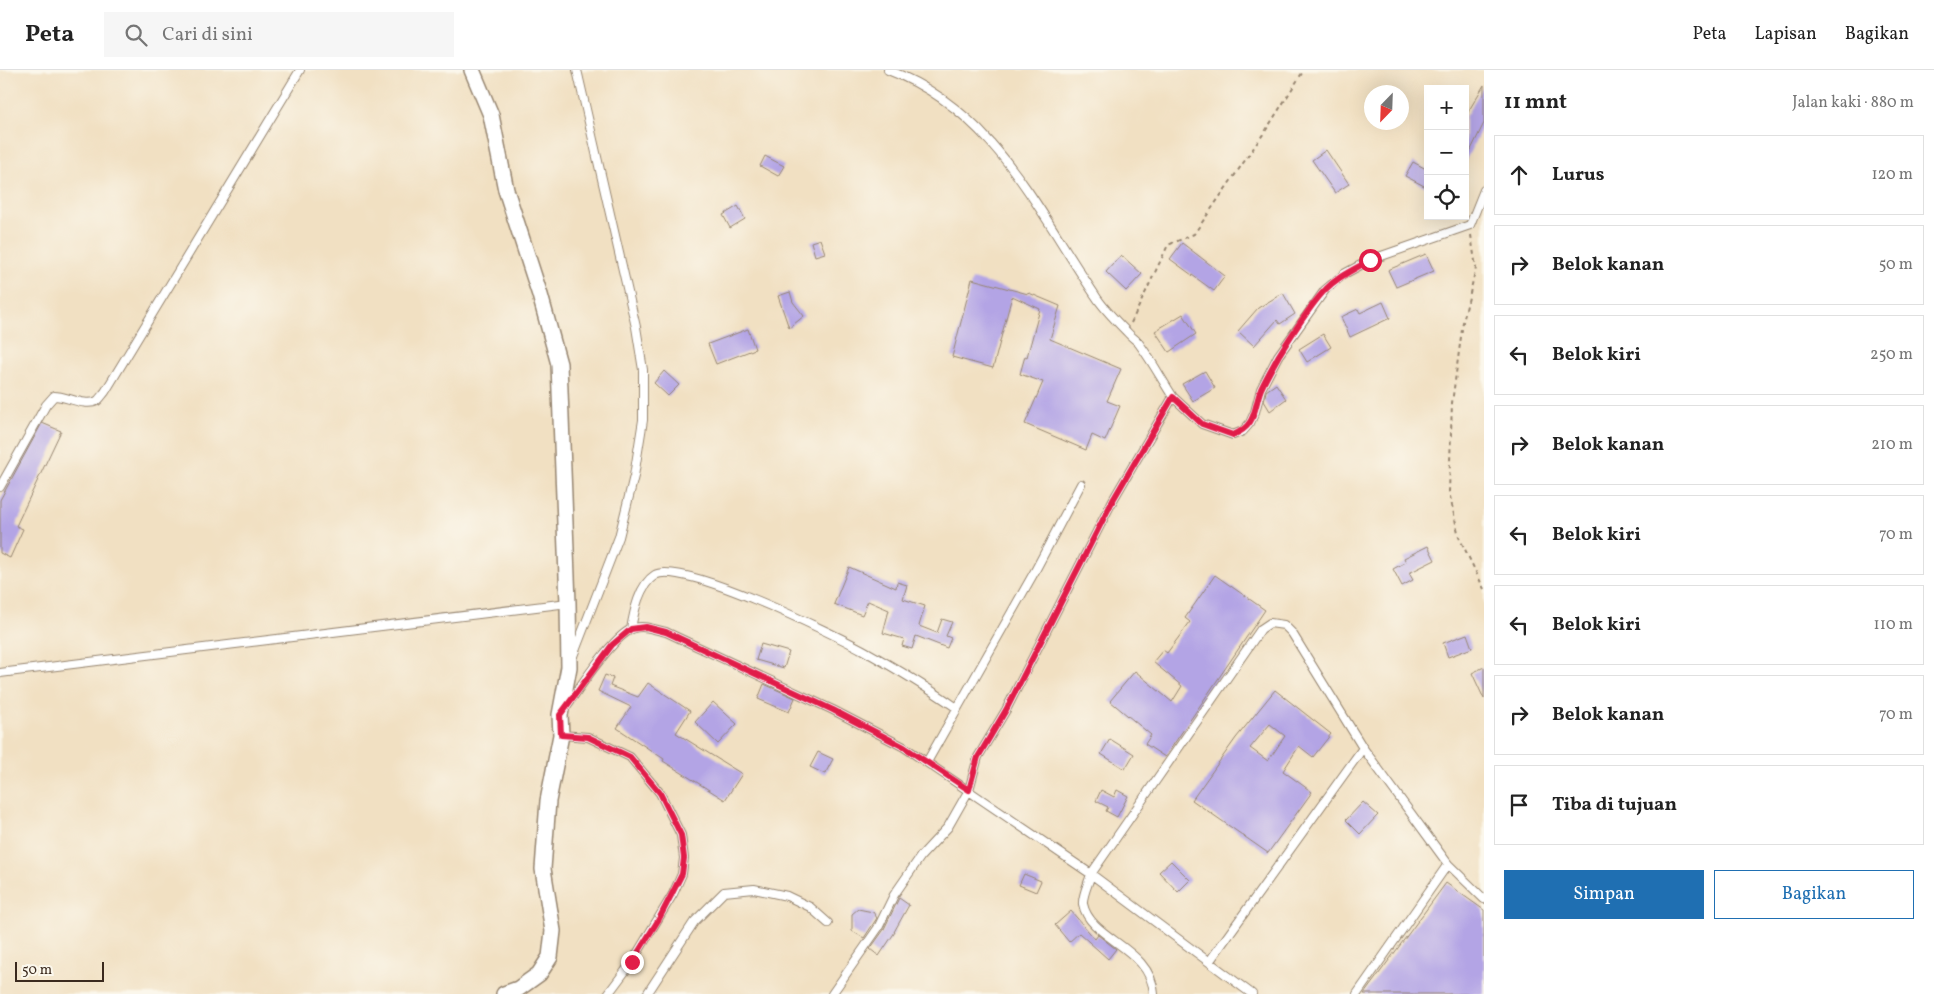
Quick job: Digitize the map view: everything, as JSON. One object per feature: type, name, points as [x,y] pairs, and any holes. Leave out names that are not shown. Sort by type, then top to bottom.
[{"type":"street","points":[[472,70],[492,115],[506,190],[540,295],[559,364],[568,603],[569,667],[560,715],[561,735],[548,802],[543,869],[553,932],[550,957],[540,974],[518,989],[504,994]]},
{"type":"lane","points":[[0,487],[46,405],[54,396],[62,396],[87,403],[97,401],[106,392],[300,70]]},
{"type":"lane","points":[[569,667],[620,538],[634,476],[643,420],[643,370],[636,327],[578,70]]},
{"type":"lane","points":[[888,70],[904,76],[957,110],[972,122],[993,144],[1026,188],[1096,297],[1140,344],[1173,397],[1202,424],[1233,435],[1243,431],[1250,423],[1261,389],[1278,356],[1325,290],[1344,274],[1370,260],[1470,225],[1484,190]]},
{"type":"lane","points":[[832,994],[878,928],[894,895],[921,856],[948,827],[969,790],[978,757],[1006,710],[1113,500],[1173,397]]},
{"type":"lane","points":[[927,762],[1035,571],[1081,484]]},
{"type":"lane","points":[[631,629],[633,615],[646,584],[655,575],[665,571],[679,573],[736,592],[832,634],[864,650],[957,708]]},
{"type":"lane","points":[[0,673],[568,603]]},
{"type":"lane","points":[[1154,994],[1153,982],[1142,963],[1089,920],[1083,902],[1091,874],[1262,629],[1270,623],[1284,625],[1292,633],[1362,748],[1448,864],[1484,899]]},
{"type":"lane","points":[[560,715],[612,645],[631,629],[646,627],[666,632],[833,710],[904,747],[1091,874],[1252,994]]},
{"type":"lane","points":[[561,735],[588,737],[630,757],[660,793],[681,835],[684,858],[682,874],[673,894],[632,962],[608,994]]},
{"type":"lane","points":[[1209,962],[1362,748]]},
{"type":"lane","points":[[1357,994],[1448,864]]},
{"type":"lane","points":[[647,994],[694,922],[724,892],[754,889],[787,896],[810,907],[828,923]]},
{"type":"path","points":[[1127,332],[1168,245],[1194,234],[1266,130],[1304,70]]},
{"type":"path","points":[[1470,225],[1476,268],[1463,322],[1452,403],[1449,492],[1459,537],[1484,589]]},
{"type":"building","points":[[1484,85],[1484,123],[1469,154],[1469,130],[1469,110]]},
{"type":"building","points":[[1326,150],[1349,184],[1335,193],[1312,160]]},
{"type":"building","points":[[765,156],[784,166],[778,176],[760,166]]},
{"type":"building","points":[[1413,162],[1424,168],[1424,186],[1405,176]]},
{"type":"building","points":[[738,206],[745,219],[730,228],[723,215]]},
{"type":"building","points":[[820,239],[825,253],[815,256],[811,242]]},
{"type":"building","points":[[1182,243],[1225,276],[1214,291],[1170,259]]},
{"type":"building","points":[[1426,254],[1434,271],[1396,287],[1388,270]]},
{"type":"building","points":[[1121,255],[1142,274],[1126,291],[1106,272]]},
{"type":"building","points":[[972,279],[1029,293],[1060,306],[1050,339],[1121,369],[1107,401],[1120,406],[1105,441],[1092,435],[1086,450],[1025,424],[1043,382],[1020,374],[1025,356],[1027,357],[1040,309],[1012,296],[993,368],[952,357]]},
{"type":"building","points":[[790,292],[793,302],[804,316],[789,328],[778,296]]},
{"type":"building","points":[[1283,293],[1295,314],[1280,324],[1277,320],[1254,346],[1238,331],[1258,308]]},
{"type":"building","points":[[1383,302],[1390,318],[1350,337],[1341,317],[1358,309],[1360,313]]},
{"type":"building","points":[[1183,314],[1196,334],[1169,352],[1155,331]]},
{"type":"building","points":[[748,329],[755,349],[716,364],[708,344]]},
{"type":"building","points":[[1323,334],[1331,347],[1307,362],[1299,349]]},
{"type":"building","points":[[664,371],[679,385],[668,396],[654,383]]},
{"type":"building","points":[[1205,371],[1215,388],[1193,401],[1182,384]]},
{"type":"building","points":[[1276,384],[1286,399],[1270,411],[1264,401],[1266,391]]},
{"type":"building","points":[[42,423],[61,431],[16,526],[23,529],[10,558],[0,553],[0,500]]},
{"type":"building","points":[[1428,546],[1435,560],[1409,573],[1413,580],[1402,586],[1393,569],[1406,562],[1404,558]]},
{"type":"building","points":[[849,567],[896,588],[897,582],[907,585],[903,599],[925,606],[919,626],[937,633],[942,619],[952,622],[946,636],[951,638],[947,648],[916,636],[912,649],[902,646],[904,639],[883,633],[889,610],[868,601],[862,615],[834,604]]},
{"type":"building","points":[[1215,575],[1265,610],[1165,757],[1145,744],[1151,735],[1110,701],[1135,671],[1172,702],[1182,686],[1153,662],[1163,650],[1167,653],[1190,622],[1185,618]]},
{"type":"building","points":[[1467,634],[1472,648],[1448,657],[1443,643]]},
{"type":"building","points":[[761,644],[789,652],[784,668],[756,660]]},
{"type":"building","points":[[1484,667],[1484,699],[1472,673]]},
{"type":"building","points":[[605,675],[613,678],[610,686],[638,697],[648,683],[690,711],[676,733],[742,774],[725,800],[663,761],[664,759],[617,728],[631,707],[598,691]]},
{"type":"building","points":[[764,684],[795,698],[789,712],[758,699]]},
{"type":"building","points":[[1275,690],[1331,734],[1313,757],[1299,746],[1283,771],[1312,792],[1268,853],[1192,800],[1236,738]],"holes":[[[1270,724],[1285,736],[1268,761],[1250,748]]]},
{"type":"building","points":[[713,702],[737,724],[718,744],[695,722]]},
{"type":"building","points":[[1110,739],[1134,754],[1125,769],[1101,754]]},
{"type":"building","points":[[818,752],[833,759],[825,774],[810,767]]},
{"type":"building","points":[[1101,790],[1114,797],[1117,790],[1128,796],[1117,817],[1106,811],[1108,807],[1096,801]]},
{"type":"building","points":[[1363,802],[1378,815],[1360,834],[1346,820]]},
{"type":"building","points":[[1171,861],[1190,880],[1178,892],[1159,872]]},
{"type":"building","points":[[1024,874],[1041,881],[1036,892],[1019,885]]},
{"type":"building","points":[[1446,883],[1484,910],[1484,994],[1364,994]]},
{"type":"building","points":[[899,898],[909,905],[895,932],[879,956],[870,949],[883,931]]},
{"type":"building","points":[[858,909],[873,912],[877,918],[864,938],[852,931],[852,914]]},
{"type":"building","points":[[1071,911],[1095,939],[1098,935],[1116,949],[1108,959],[1079,933],[1069,942],[1055,925]]},
{"type":"route","points":[[632,962],[673,894],[682,874],[684,858],[681,835],[660,793],[630,757],[588,737],[561,735],[560,715],[612,645],[631,629],[646,627],[666,632],[833,710],[904,747],[969,790],[978,757],[1006,710],[1113,500],[1173,397],[1202,424],[1233,435],[1243,431],[1250,423],[1261,389],[1278,356],[1325,290],[1344,274],[1370,260]]}]
